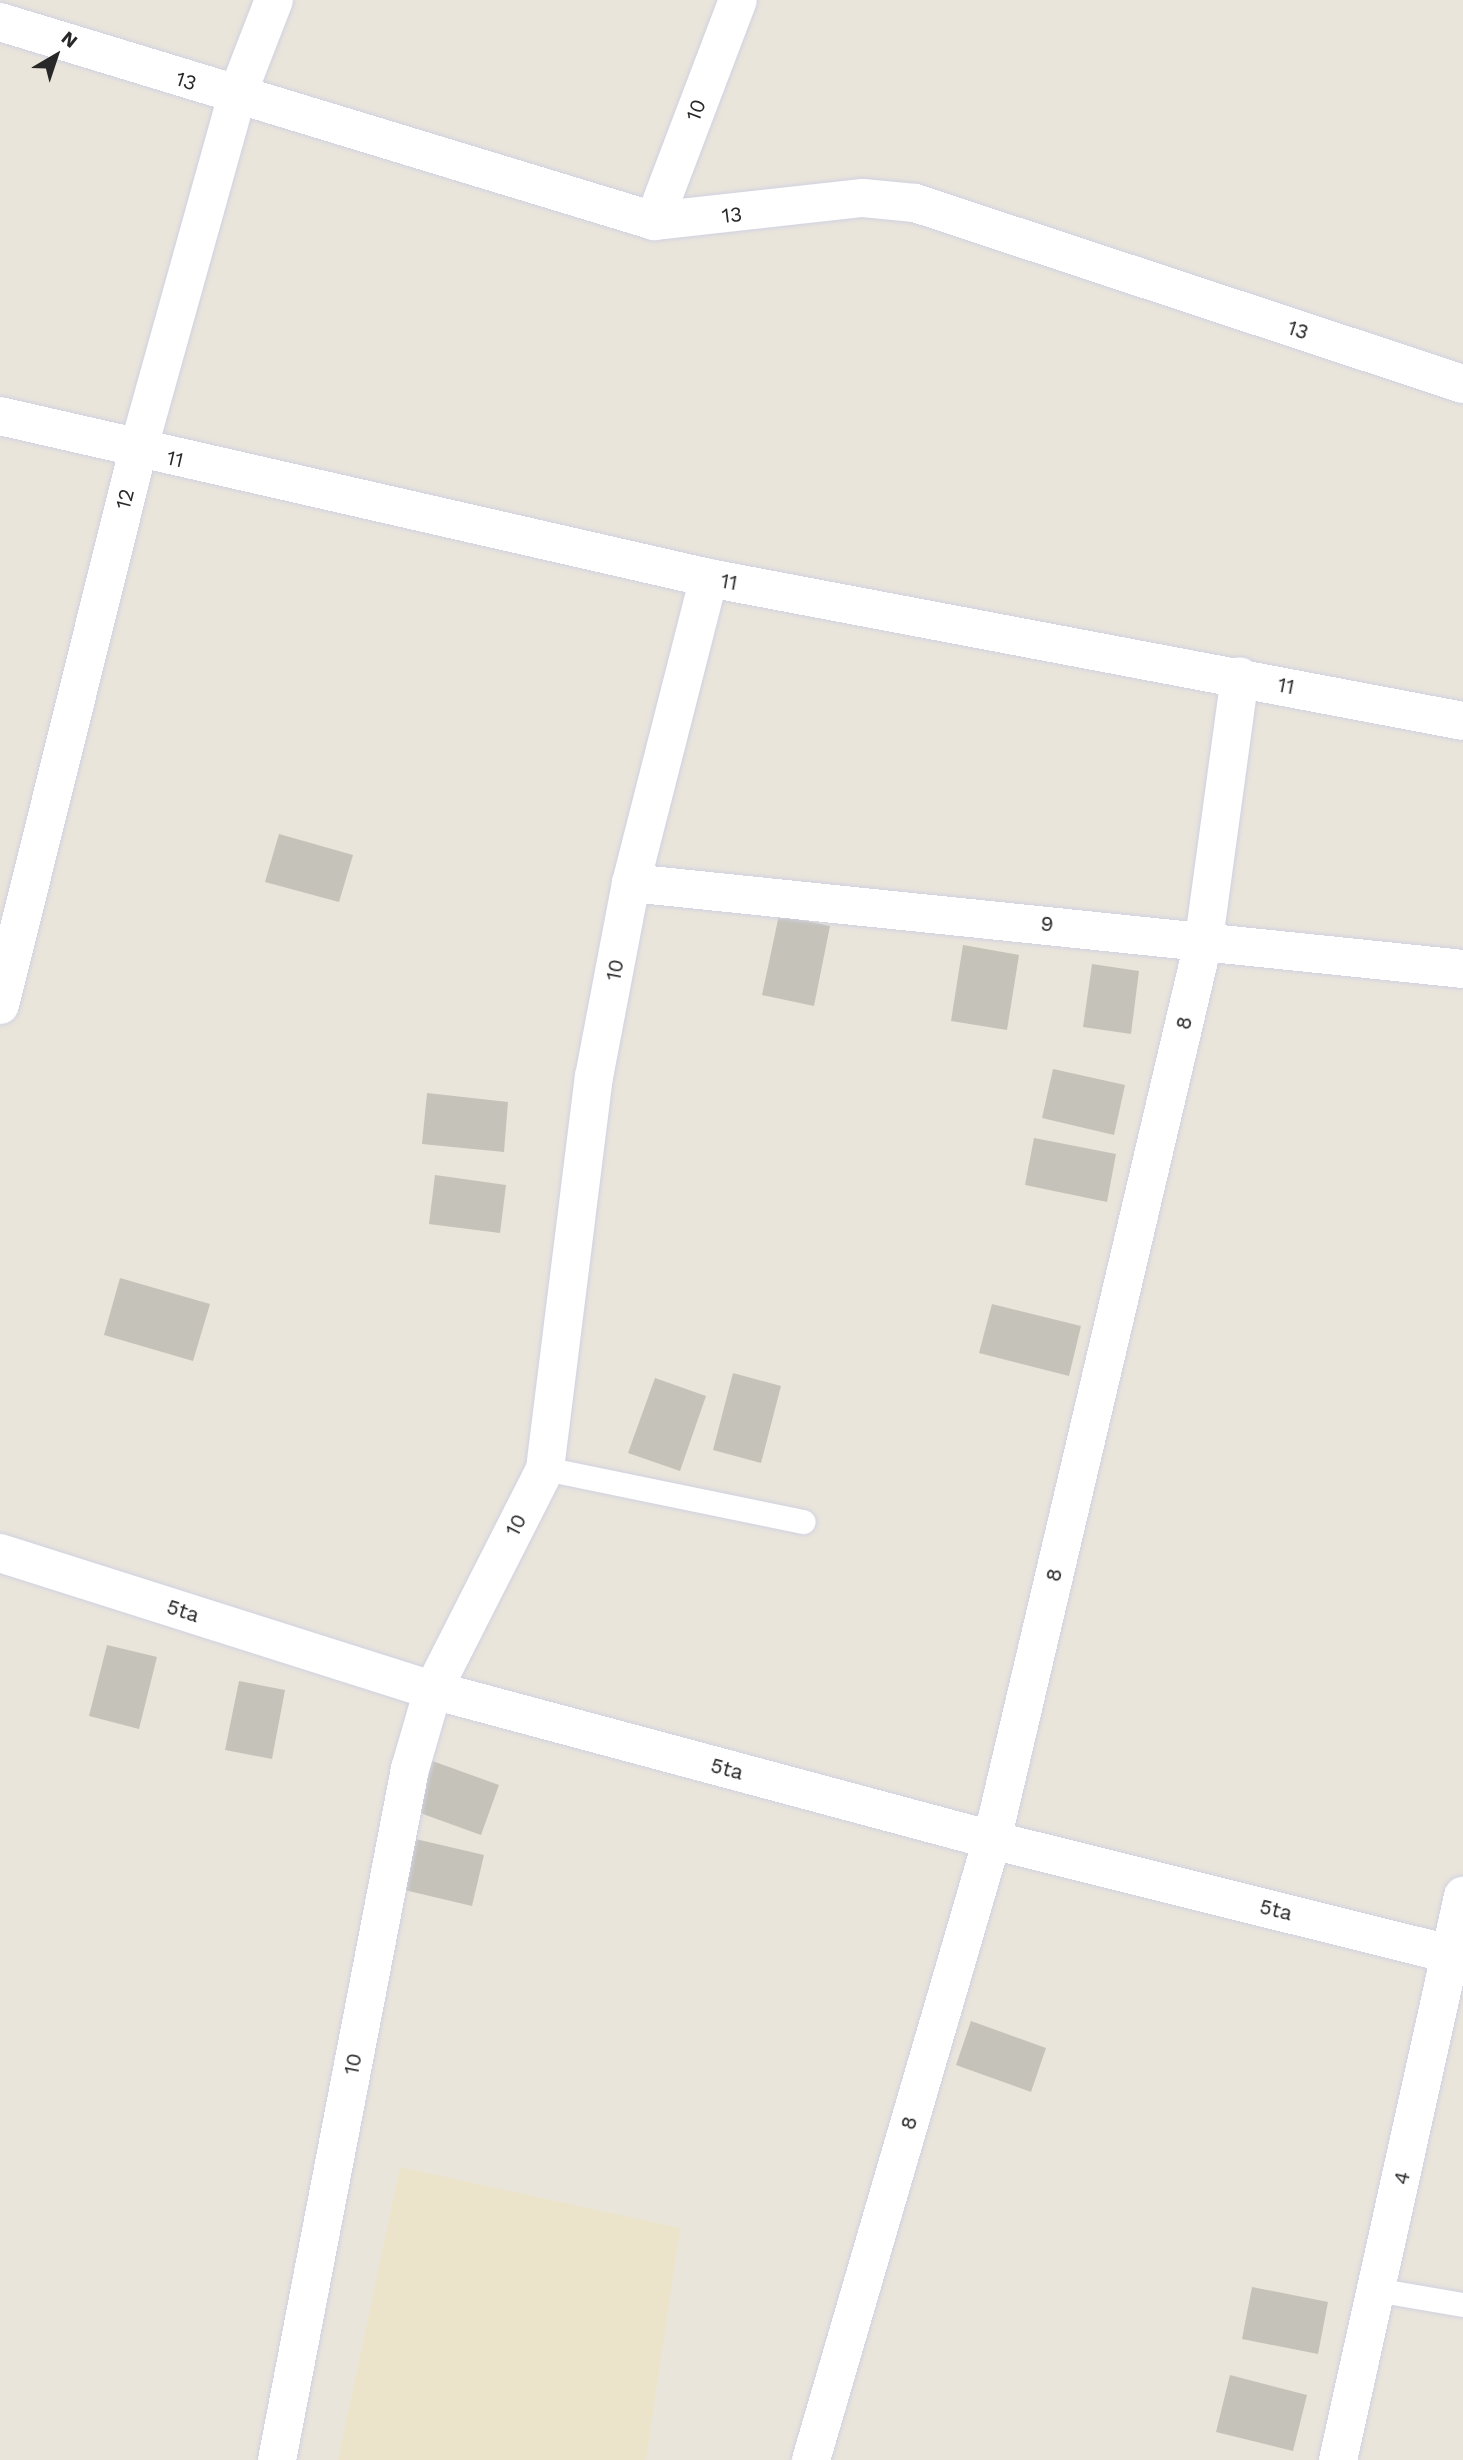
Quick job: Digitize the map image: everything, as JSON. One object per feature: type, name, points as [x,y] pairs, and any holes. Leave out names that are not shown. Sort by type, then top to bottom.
[{"type":"street","name":"12","points":[[0,1005],[4,966],[138,450],[236,98],[274,0]]},
{"type":"street","name":"10","points":[[654,221],[738,0]]},
{"type":"street","name":"13","points":[[0,22],[236,98],[654,221],[863,198],[915,203],[1463,384]]},
{"type":"street","name":"11","points":[[0,416],[138,450],[709,578],[1240,677],[1463,722]]},
{"type":"street","name":"10","points":[[278,2460],[410,1769],[433,1690],[545,1469],[594,1077],[631,883],[709,578]]},
{"type":"street","name":"8","points":[[811,2460],[992,1840],[1204,939],[1240,677]]},
{"type":"street","name":"9","points":[[631,883],[1204,939],[1463,969]]},
{"type":"street","name":"5ta","points":[[0,1553],[433,1690],[992,1840],[1458,1955]]},
{"type":"street","name":"4","points":[[1338,2460],[1376,2290],[1458,1955],[1463,1896]]},
{"type":"lane","points":[[545,1469],[804,1522]]},
{"type":"lane","points":[[1376,2290],[1463,2305]]},
{"type":"shaded area","points":[[400,2167],[680,2228],[646,2460],[338,2460]]},
{"type":"building","points":[[279,834],[353,855],[339,902],[265,882]]},
{"type":"building","points":[[779,915],[830,926],[814,1006],[762,995]]},
{"type":"building","points":[[963,945],[1019,955],[1007,1030],[951,1021]]},
{"type":"building","points":[[1092,964],[1139,971],[1131,1034],[1083,1027]]},
{"type":"building","points":[[1053,1069],[1125,1085],[1114,1135],[1042,1118]]},
{"type":"building","points":[[427,1093],[508,1102],[504,1152],[422,1144]]},
{"type":"building","points":[[1034,1138],[1116,1154],[1107,1202],[1025,1185]]},
{"type":"building","points":[[435,1175],[506,1185],[500,1233],[429,1224]]},
{"type":"building","points":[[120,1278],[210,1304],[193,1361],[104,1335]]},
{"type":"building","points":[[992,1304],[1081,1326],[1069,1376],[979,1353]]},
{"type":"building","points":[[733,1373],[781,1386],[761,1463],[713,1450]]},
{"type":"building","points":[[655,1378],[706,1396],[680,1471],[628,1453]]},
{"type":"building","points":[[107,1645],[157,1657],[139,1729],[89,1716]]},
{"type":"building","points":[[239,1681],[285,1690],[272,1759],[225,1750]]},
{"type":"building","points":[[427,1759],[499,1785],[481,1835],[409,1809]]},
{"type":"building","points":[[407,1837],[484,1855],[472,1906],[396,1888]]},
{"type":"building","points":[[971,2021],[1046,2048],[1031,2092],[956,2065]]},
{"type":"building","points":[[1252,2287],[1328,2302],[1318,2354],[1242,2339]]},
{"type":"building","points":[[1230,2375],[1307,2395],[1293,2451],[1216,2432]]}]
